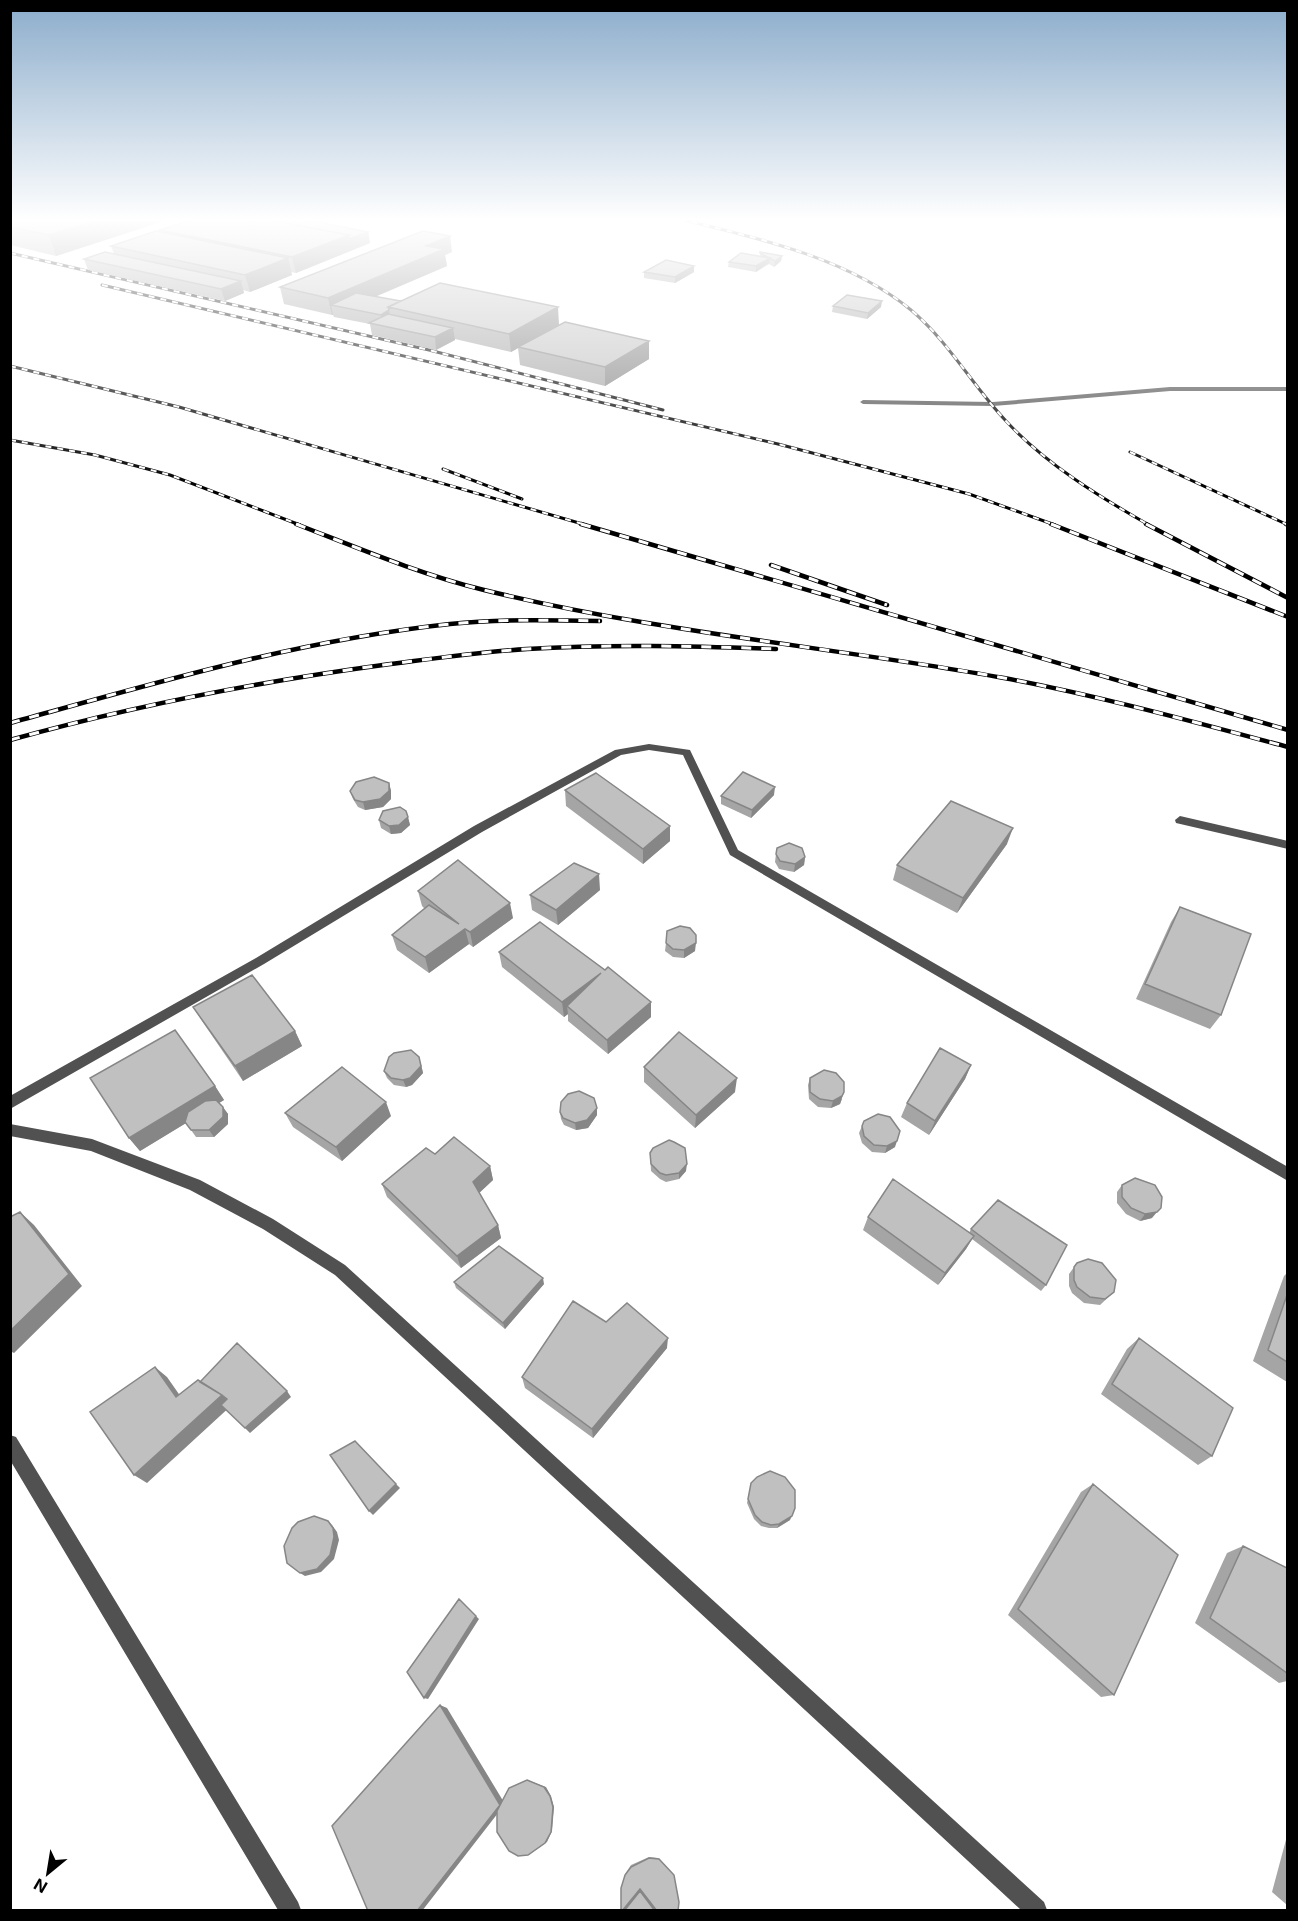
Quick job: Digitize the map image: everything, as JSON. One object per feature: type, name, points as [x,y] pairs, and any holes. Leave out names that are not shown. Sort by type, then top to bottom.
[{"type":"street","points":[[863,402],[993,404],[1170,389],[1287,389]]},
{"type":"street","points":[[10,1102],[260,961],[488,824],[618,752],[649,747],[687,752],[734,852],[1287,1175]]},
{"type":"street","points":[[1180,820],[1287,845]]},
{"type":"street","points":[[10,1130],[92,1145],[195,1185],[268,1224],[340,1270],[1036,1911]]},
{"type":"street","points":[[10,1443],[290,1911]]},
{"type":"building","points":[[349,309],[389,309],[381,315]]},
{"type":"building","points":[[395,309],[555,309],[509,334]]},
{"type":"building","points":[[846,309],[873,309],[868,313]]},
{"type":"building","points":[[388,314],[453,328],[435,337],[369,323]]},
{"type":"building","points":[[565,322],[649,341],[605,367],[518,347]]},
{"type":"building","points":[[743,772],[775,787],[752,810],[721,796]]},
{"type":"building","points":[[596,773],[670,826],[643,849],[565,790]]},
{"type":"building","points":[[374,777],[389,783],[389,791],[380,799],[363,802],[355,800],[350,791],[356,782]]},
{"type":"building","points":[[951,801],[1013,828],[963,898],[897,865]]},
{"type":"building","points":[[400,807],[406,811],[408,817],[399,825],[389,826],[379,820],[383,811]]},
{"type":"building","points":[[789,843],[802,848],[805,857],[795,864],[780,861],[776,854],[777,848]]},
{"type":"building","points":[[458,860],[510,903],[470,932],[465,929],[425,957],[392,935],[429,905],[459,924],[418,891]]},
{"type":"building","points":[[574,863],[599,874],[556,910],[530,895]]},
{"type":"building","points":[[1180,907],[1251,934],[1221,1015],[1145,984]]},
{"type":"building","points":[[540,922],[605,970],[608,967],[651,1002],[607,1040],[567,1006],[601,973],[562,1002],[499,952]]},
{"type":"building","points":[[680,926],[690,928],[696,935],[696,943],[684,950],[673,949],[666,943],[667,931]]},
{"type":"building","points":[[252,975],[295,1031],[235,1066],[193,1007]]},
{"type":"building","points":[[175,1030],[215,1086],[129,1138],[90,1078]]},
{"type":"building","points":[[679,1032],[737,1078],[696,1115],[644,1067]]},
{"type":"building","points":[[940,1048],[971,1065],[935,1121],[907,1103]]},
{"type":"building","points":[[411,1050],[419,1057],[421,1066],[410,1078],[403,1080],[391,1078],[384,1071],[389,1057],[394,1053]]},
{"type":"building","points":[[342,1067],[386,1102],[336,1147],[285,1113]]},
{"type":"building","points":[[824,1070],[836,1073],[844,1082],[842,1096],[833,1101],[820,1099],[810,1092],[810,1078]]},
{"type":"building","points":[[579,1091],[594,1098],[597,1108],[587,1120],[575,1123],[563,1118],[560,1112],[561,1102],[568,1094]]},
{"type":"building","points":[[216,1100],[223,1107],[223,1117],[209,1130],[191,1130],[185,1122],[188,1112],[205,1101]]},
{"type":"building","points":[[878,1114],[890,1117],[900,1131],[897,1141],[887,1146],[874,1145],[864,1136],[862,1126],[864,1121]]},
{"type":"building","points":[[454,1137],[490,1166],[473,1182],[498,1225],[457,1256],[382,1184],[426,1148],[435,1154]]},
{"type":"building","points":[[669,1140],[685,1148],[687,1164],[679,1173],[666,1175],[660,1173],[651,1164],[650,1153],[653,1148]]},
{"type":"building","points":[[1135,1178],[1155,1185],[1162,1197],[1161,1208],[1157,1212],[1145,1214],[1131,1208],[1122,1197],[1122,1185]]},
{"type":"building","points":[[893,1179],[974,1236],[945,1273],[868,1217]]},
{"type":"building","points":[[998,1200],[1067,1245],[1046,1285],[971,1229]]},
{"type":"building","points":[[20,1212],[69,1274],[10,1331],[10,1217]]},
{"type":"building","points":[[499,1246],[543,1278],[503,1323],[454,1282]]},
{"type":"building","points":[[1088,1259],[1102,1263],[1116,1280],[1114,1292],[1105,1299],[1090,1297],[1077,1287],[1074,1280],[1074,1267],[1077,1263]]},
{"type":"building","points":[[1287,1295],[1287,1362],[1268,1350]]},
{"type":"building","points":[[573,1301],[606,1322],[627,1303],[668,1338],[592,1429],[522,1377]]},
{"type":"building","points":[[1139,1338],[1233,1408],[1212,1456],[1112,1384]]},
{"type":"building","points":[[237,1343],[287,1391],[245,1428],[221,1405],[227,1399],[200,1382]]},
{"type":"building","points":[[155,1367],[176,1397],[198,1380],[222,1395],[134,1475],[90,1412]]},
{"type":"building","points":[[355,1441],[396,1484],[369,1511],[330,1455]]},
{"type":"building","points":[[770,1471],[785,1477],[795,1490],[795,1508],[792,1516],[779,1524],[771,1525],[762,1522],[755,1515],[748,1499],[751,1483],[757,1477]]},
{"type":"building","points":[[1093,1484],[1178,1555],[1114,1695],[1018,1609]]},
{"type":"building","points":[[314,1516],[328,1521],[333,1528],[334,1537],[330,1555],[317,1569],[300,1573],[287,1563],[284,1546],[292,1528],[298,1522]]},
{"type":"building","points":[[1243,1546],[1287,1568],[1287,1673],[1210,1618]]},
{"type":"building","points":[[459,1599],[476,1616],[424,1698],[407,1672]]},
{"type":"building","points":[[440,1705],[500,1805],[417,1911],[368,1911],[332,1826]]},
{"type":"building","points":[[527,1780],[544,1787],[550,1796],[553,1807],[551,1832],[545,1843],[528,1855],[518,1856],[509,1851],[497,1832],[497,1811],[509,1788]]},
{"type":"building","points":[[649,1858],[659,1859],[674,1875],[679,1902],[678,1911],[657,1911],[640,1889],[621,1911],[621,1888],[625,1875],[631,1867]]},
{"type":"building","points":[[640,1891],[655,1911],[624,1911]]},
{"type":"railway","points":[[203,309],[778,444],[969,494],[1055,525]]},
{"type":"railway","points":[[250,309],[429,350],[663,410]]},
{"type":"railway","points":[[909,309],[925,322],[994,407],[1022,437],[1055,465],[1092,491],[1149,525]]},
{"type":"railway","points":[[10,366],[179,407],[586,525]]},
{"type":"railway","points":[[10,440],[95,455],[170,475],[300,525]]},
{"type":"railway","points":[[1130,452],[1288,525],[1286,524]]},
{"type":"railway","points":[[443,469],[522,499]]},
{"type":"railway","points":[[296,524],[436,576],[548,605],[678,628],[1004,678],[1111,701],[1288,747]]},
{"type":"railway","points":[[581,524],[1288,730]]},
{"type":"railway","points":[[1051,524],[1288,617]]},
{"type":"railway","points":[[1146,524],[1288,598]]},
{"type":"railway","points":[[771,565],[887,605]]},
{"type":"railway","points":[[10,723],[228,664],[394,631],[469,622],[600,621]]},
{"type":"railway","points":[[10,740],[102,716],[242,687],[455,656],[589,646],[776,649]]}]
